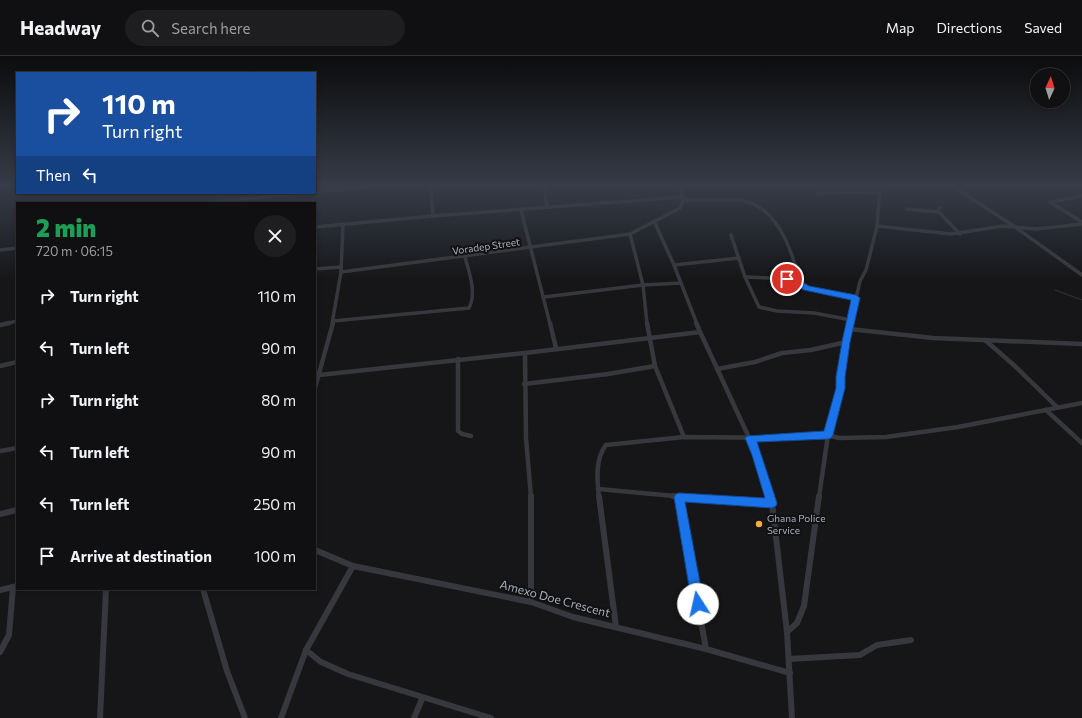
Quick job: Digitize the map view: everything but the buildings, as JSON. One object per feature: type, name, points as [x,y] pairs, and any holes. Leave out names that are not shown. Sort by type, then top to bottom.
[{"type":"street","points":[[316,226],[343,225],[414,218]]},
{"type":"street","points":[[523,218],[556,348]]},
{"type":"street","name":"Voradep Street","points":[[341,272],[465,257],[630,234],[660,218]]},
{"type":"street","points":[[769,218],[786,240],[798,275],[796,279]]},
{"type":"street","points":[[787,632],[797,623],[804,606],[828,435],[840,388],[840,377],[849,328],[860,281],[866,270],[878,218]]},
{"type":"street","points":[[947,218],[960,234]]},
{"type":"street","points":[[1001,218],[1082,275]]},
{"type":"street","points":[[654,221],[674,265],[700,332],[750,438],[772,503],[787,632],[792,718]]},
{"type":"street","points":[[877,226],[914,231],[960,234],[1003,226],[1045,229],[1082,223]]},
{"type":"street","points":[[316,385],[319,375],[317,369],[333,321],[341,272],[343,225]]},
{"type":"street","points":[[630,234],[643,285],[649,338],[656,366],[684,437]]},
{"type":"street","points":[[731,235],[745,277],[759,307],[765,310],[778,312],[808,312],[851,320]]},
{"type":"street","points":[[0,250],[16,248]]},
{"type":"street","points":[[333,321],[469,308],[472,304],[472,295],[465,257]]},
{"type":"street","points":[[674,265],[739,258]]},
{"type":"street","points":[[316,269],[341,267]]},
{"type":"street","points":[[745,277],[796,279],[801,285],[807,288],[856,298]]},
{"type":"street","points":[[544,297],[643,285],[681,283]]},
{"type":"street","points":[[0,325],[16,321]]},
{"type":"street","points":[[849,328],[933,338],[1082,344]]},
{"type":"street","points":[[319,375],[525,353],[556,348],[700,332]]},
{"type":"street","points":[[985,339],[1016,366],[1057,407]]},
{"type":"street","points":[[717,369],[755,362],[782,353],[811,350],[846,342]]},
{"type":"street","points":[[525,353],[524,384],[526,438],[531,498],[531,602]]},
{"type":"street","points":[[458,359],[458,431],[462,434],[470,436]]},
{"type":"street","points":[[0,366],[16,362]]},
{"type":"street","points":[[524,384],[608,374],[656,366]]},
{"type":"street","points":[[616,627],[598,489],[598,462],[602,450],[606,445],[684,437],[789,438],[828,435],[839,438],[902,435],[958,428],[1082,403]]},
{"type":"street","points":[[1046,410],[1082,443]]},
{"type":"street","points":[[0,451],[16,448]]},
{"type":"street","points":[[598,489],[679,497],[772,503]]},
{"type":"street","points":[[679,497],[706,649]]},
{"type":"street","points":[[0,514],[16,510]]},
{"type":"street","name":"Amexo Doe Crescent","points":[[316,550],[353,566],[531,602],[573,616],[706,649],[790,673]]},
{"type":"street","points":[[281,718],[306,650],[353,566]]},
{"type":"street","points":[[0,590],[15,586],[9,636],[0,652]]},
{"type":"street","points":[[100,718],[106,590]]},
{"type":"street","points":[[204,590],[219,648],[234,694],[246,718]]},
{"type":"street","points":[[789,659],[860,655],[877,645],[911,640]]},
{"type":"street","points":[[306,650],[315,660],[334,669],[422,699],[491,718]]},
{"type":"street","points":[[414,718],[422,699]]},
{"type":"waterway","points":[[1055,290],[1082,300]]},
{"type":"place","name":"Ghana Police Service","points":[[759,524]]},
{"type":"route","points":[[698,604],[679,497],[772,503],[750,438],[789,438],[828,435],[840,388],[840,377],[846,342],[856,298],[823,290],[807,288],[801,285],[796,279],[787,279]]}]
